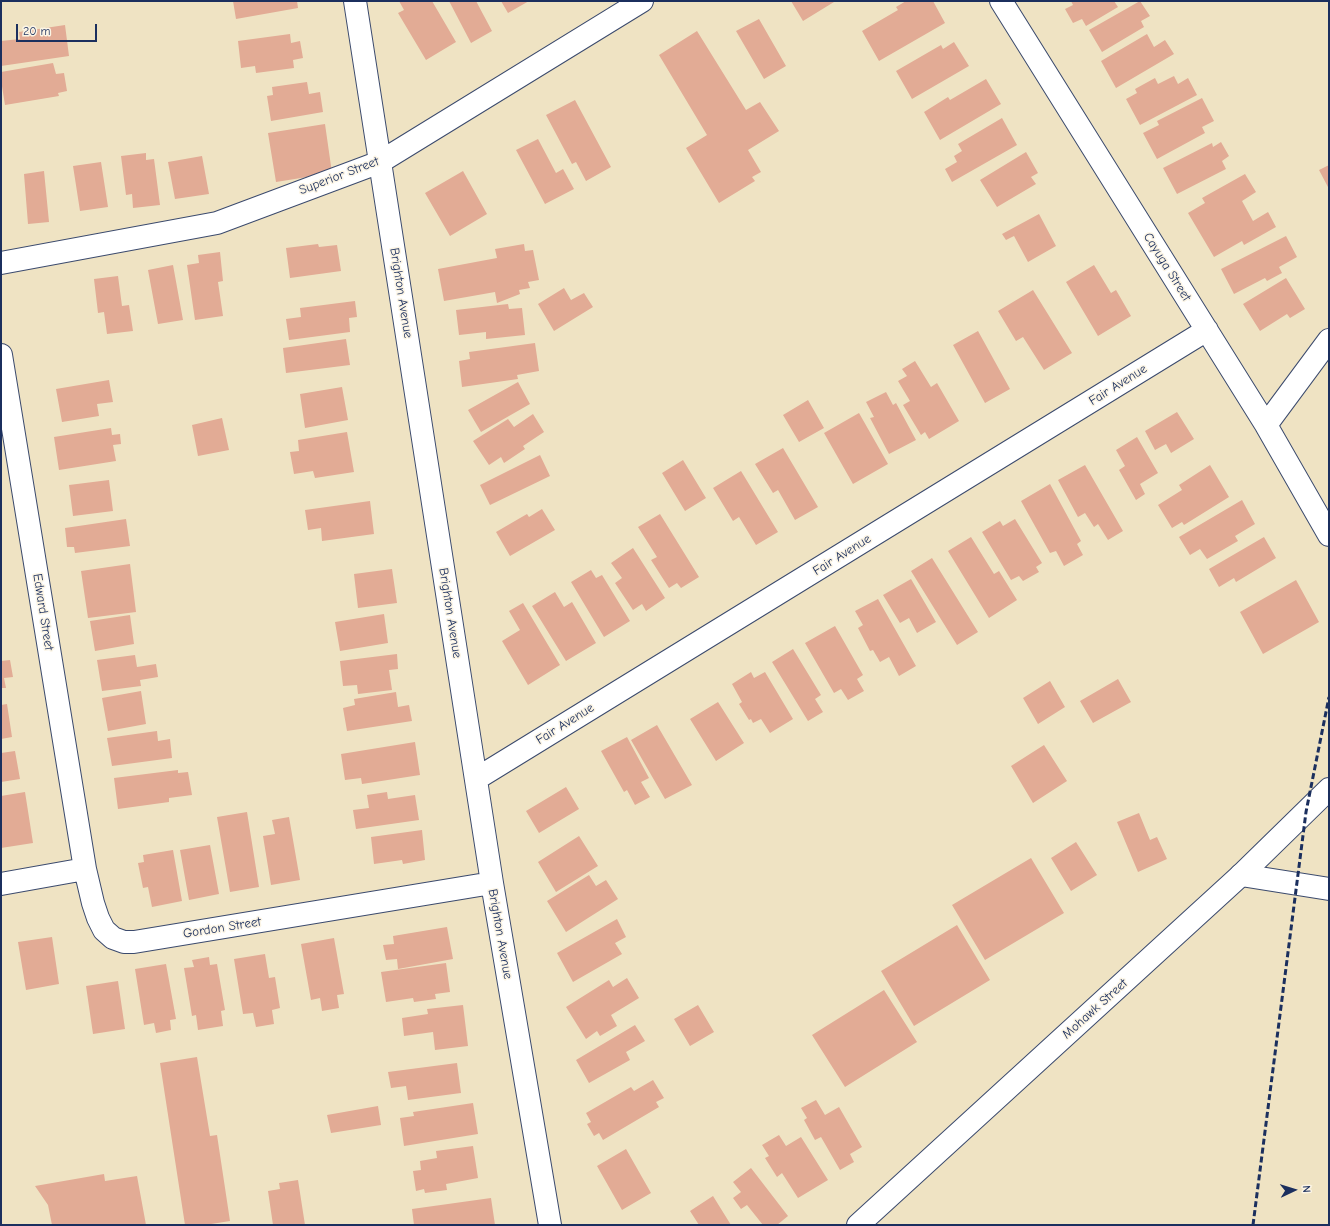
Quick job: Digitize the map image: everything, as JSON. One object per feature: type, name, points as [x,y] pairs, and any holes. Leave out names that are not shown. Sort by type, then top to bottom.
[{"type":"street","name":"Brighton Avenue","points":[[355,1],[492,883],[550,1225]]},
{"type":"street","name":"Superior Street","points":[[1,264],[217,223],[380,162],[642,1]]},
{"type":"street","name":"Cayuga Street","points":[[1001,1],[1266,425],[1329,535]]},
{"type":"street","name":"Fair Avenue","points":[[476,779],[1207,330]]},
{"type":"street","points":[[1266,425],[1329,340]]},
{"type":"street","name":"Edward Street","points":[[1,355],[85,869]]},
{"type":"street","name":"Mohawk Street","points":[[858,1225],[1240,875],[1329,789]]},
{"type":"street","points":[[1,884],[85,869]]},
{"type":"street","name":"Gordon Street","points":[[85,869],[93,903],[104,930],[113,938],[124,942],[134,942],[492,883]]},
{"type":"street","points":[[1240,875],[1329,889]]},
{"type":"building","points":[[233,1],[297,1],[298,8],[236,19]]},
{"type":"building","points":[[399,1],[432,1],[456,42],[426,60],[398,13],[404,10]]},
{"type":"building","points":[[449,1],[476,1],[492,31],[471,43]]},
{"type":"building","points":[[501,1],[529,1],[508,13]]},
{"type":"building","points":[[791,1],[833,1],[834,2],[803,21]]},
{"type":"building","points":[[906,1],[933,1],[945,23],[879,61],[862,31],[898,10],[896,7]]},
{"type":"building","points":[[1071,1],[1114,1],[1118,7],[1086,26],[1082,19],[1073,23],[1065,9],[1073,5]]},
{"type":"building","points":[[1140,1],[1150,16],[1141,21],[1144,27],[1102,52],[1089,30]]},
{"type":"building","points":[[759,19],[786,66],[764,79],[736,31]]},
{"type":"building","points":[[65,25],[69,56],[1,66],[1,41],[20,39],[19,32]]},
{"type":"building","points":[[697,31],[746,110],[760,102],[779,131],[748,150],[761,172],[752,177],[755,181],[719,203],[686,148],[707,135],[659,55]]},
{"type":"building","points":[[290,34],[291,43],[300,41],[303,58],[293,60],[294,68],[256,73],[255,66],[241,68],[238,41]]},
{"type":"building","points":[[1147,34],[1154,47],[1165,40],[1174,54],[1116,88],[1101,61]]},
{"type":"building","points":[[954,42],[969,66],[912,99],[896,71],[941,45],[943,49]]},
{"type":"building","points":[[53,63],[56,74],[64,73],[67,91],[58,93],[59,96],[5,105],[1,72]]},
{"type":"building","points":[[1174,76],[1178,84],[1188,78],[1197,95],[1140,125],[1126,99],[1137,93],[1135,89],[1155,78],[1158,84]]},
{"type":"building","points":[[986,79],[1001,104],[940,140],[924,112],[948,97],[950,100]]},
{"type":"building","points":[[307,82],[309,94],[320,92],[323,112],[271,121],[267,96],[273,95],[272,87]]},
{"type":"building","points":[[1202,98],[1214,121],[1202,127],[1205,133],[1157,159],[1143,133],[1159,125],[1157,121]]},
{"type":"building","points":[[575,100],[611,167],[586,181],[576,162],[572,164],[546,115]]},
{"type":"building","points":[[1002,118],[1017,145],[952,182],[945,169],[957,162],[954,156],[962,151],[958,144]]},
{"type":"building","points":[[325,124],[332,173],[276,182],[268,133]]},
{"type":"building","points":[[538,139],[556,173],[563,169],[574,189],[545,204],[516,150]]},
{"type":"building","points":[[1221,142],[1229,156],[1222,161],[1226,169],[1177,194],[1163,168],[1212,143],[1213,147]]},
{"type":"building","points":[[1026,152],[1038,173],[1031,177],[1036,184],[997,207],[980,180]]},
{"type":"building","points":[[146,153],[146,160],[154,159],[160,205],[133,208],[132,194],[126,195],[121,156]]},
{"type":"building","points":[[202,156],[209,194],[175,199],[168,162]]},
{"type":"building","points":[[101,162],[108,207],[80,211],[73,166]]},
{"type":"building","points":[[1329,165],[1329,189],[1319,170]]},
{"type":"building","points":[[44,171],[49,222],[28,224],[24,174]]},
{"type":"building","points":[[463,171],[487,214],[450,236],[425,193]]},
{"type":"building","points":[[1245,174],[1256,192],[1242,201],[1253,221],[1268,212],[1276,227],[1244,245],[1242,241],[1214,257],[1188,213],[1205,203],[1202,198]]},
{"type":"building","points":[[1039,214],[1056,246],[1028,262],[1014,236],[1006,240],[1002,234]]},
{"type":"building","points":[[1286,236],[1297,257],[1279,267],[1282,273],[1267,281],[1265,278],[1234,294],[1221,269]]},
{"type":"building","points":[[318,244],[319,247],[337,245],[341,271],[290,278],[286,248]]},
{"type":"building","points":[[524,244],[525,251],[533,250],[539,280],[528,282],[530,288],[519,290],[520,294],[497,303],[495,292],[444,301],[438,269],[497,258],[495,249]]},
{"type":"building","points":[[220,252],[223,281],[218,282],[223,316],[195,320],[187,265],[199,263],[198,255]]},
{"type":"building","points":[[173,265],[183,320],[158,324],[148,270]]},
{"type":"building","points":[[1094,265],[1111,293],[1116,290],[1131,316],[1098,336],[1066,282]]},
{"type":"building","points":[[118,276],[122,306],[129,305],[133,331],[107,334],[104,312],[98,313],[94,279]]},
{"type":"building","points":[[1286,278],[1305,309],[1290,318],[1287,314],[1260,331],[1243,304]]},
{"type":"building","points":[[564,288],[571,300],[584,293],[593,307],[554,331],[538,304]]},
{"type":"building","points":[[1033,290],[1072,353],[1044,370],[1023,337],[1016,341],[998,311]]},
{"type":"building","points":[[355,301],[357,317],[349,318],[350,332],[289,340],[286,319],[301,317],[300,308]]},
{"type":"building","points":[[508,304],[509,309],[522,308],[525,335],[486,339],[486,332],[459,335],[456,310]]},
{"type":"building","points":[[978,331],[1010,389],[985,403],[953,345]]},
{"type":"building","points":[[346,339],[350,365],[286,373],[283,348]]},
{"type":"building","points":[[535,343],[539,371],[517,375],[518,379],[462,387],[459,361],[470,359],[469,352]]},
{"type":"building","points":[[915,361],[931,387],[937,383],[959,421],[929,439],[925,432],[921,435],[903,405],[910,401],[898,381],[907,376],[902,369]]},
{"type":"building","points":[[109,380],[113,402],[97,404],[99,416],[62,422],[56,389]]},
{"type":"building","points":[[518,382],[530,404],[481,432],[468,410]]},
{"type":"building","points":[[342,387],[348,420],[305,428],[300,394]]},
{"type":"building","points":[[886,392],[893,405],[896,403],[916,440],[889,454],[870,418],[874,417],[866,402]]},
{"type":"building","points":[[808,400],[824,428],[799,442],[783,415]]},
{"type":"building","points":[[1177,412],[1194,439],[1171,453],[1166,444],[1155,450],[1145,431]]},
{"type":"building","points":[[859,413],[888,464],[853,484],[824,433]]},
{"type":"building","points":[[533,414],[544,432],[523,446],[525,449],[504,463],[501,457],[489,465],[473,441],[508,419],[514,427]]},
{"type":"building","points":[[222,418],[229,450],[198,456],[192,425]]},
{"type":"building","points":[[111,428],[112,435],[120,434],[121,444],[113,445],[116,461],[59,470],[54,437]]},
{"type":"building","points":[[347,432],[354,472],[315,478],[313,471],[294,474],[290,452],[299,451],[298,440]]},
{"type":"building","points":[[1137,437],[1158,473],[1140,484],[1145,494],[1136,500],[1119,470],[1125,466],[1116,450]]},
{"type":"building","points":[[783,448],[818,507],[795,520],[778,490],[773,493],[755,464]]},
{"type":"building","points":[[540,455],[550,476],[490,505],[480,485]]},
{"type":"building","points":[[683,460],[706,498],[685,511],[662,473]]},
{"type":"building","points":[[1085,465],[1123,531],[1108,540],[1098,524],[1094,527],[1085,513],[1078,517],[1058,480]]},
{"type":"building","points":[[1210,465],[1229,497],[1184,525],[1182,522],[1172,528],[1158,505],[1182,490],[1179,485]]},
{"type":"building","points":[[741,471],[778,532],[756,545],[739,517],[733,521],[713,488]]},
{"type":"building","points":[[109,480],[113,511],[73,516],[69,485]]},
{"type":"building","points":[[1050,484],[1081,541],[1077,544],[1083,555],[1064,566],[1056,551],[1050,553],[1021,501]]},
{"type":"building","points":[[1242,500],[1255,524],[1235,536],[1238,541],[1207,559],[1200,549],[1190,555],[1179,537]]},
{"type":"building","points":[[370,501],[374,534],[322,541],[321,528],[308,530],[305,510]]},
{"type":"building","points":[[542,509],[555,530],[510,556],[496,532],[527,514],[529,517]]},
{"type":"building","points":[[660,514],[699,577],[681,588],[677,583],[669,588],[651,560],[657,557],[638,527]]},
{"type":"building","points":[[126,519],[130,546],[75,553],[74,547],[67,547],[65,528]]},
{"type":"building","points":[[1015,519],[1042,563],[1036,567],[1039,572],[1023,581],[1019,576],[1011,580],[982,532],[1000,521],[1003,526]]},
{"type":"building","points":[[971,537],[994,574],[999,571],[1017,600],[989,618],[948,551]]},
{"type":"building","points":[[1264,537],[1276,558],[1236,582],[1234,578],[1219,587],[1209,569]]},
{"type":"building","points":[[633,548],[665,598],[646,611],[642,604],[633,610],[615,583],[622,578],[611,563]]},
{"type":"building","points":[[932,558],[978,632],[957,645],[911,571]]},
{"type":"building","points":[[130,564],[136,612],[88,618],[81,571]]},
{"type":"building","points":[[392,569],[397,603],[358,608],[354,574]]},
{"type":"building","points":[[591,570],[596,578],[602,575],[630,621],[604,637],[571,582]]},
{"type":"building","points":[[911,579],[936,622],[917,633],[909,618],[900,623],[883,595]]},
{"type":"building","points":[[1296,580],[1319,622],[1263,654],[1240,612]]},
{"type":"building","points":[[555,592],[564,607],[572,602],[596,643],[566,661],[532,606]]},
{"type":"building","points":[[878,599],[916,666],[899,676],[889,657],[880,662],[873,650],[870,651],[858,628],[863,625],[855,611]]},
{"type":"building","points":[[523,603],[560,665],[528,685],[502,641],[520,630],[509,611]]},
{"type":"building","points":[[384,614],[388,643],[340,651],[335,622]]},
{"type":"building","points":[[130,615],[134,644],[95,651],[90,621]]},
{"type":"building","points":[[835,626],[863,675],[857,679],[864,691],[848,700],[841,689],[834,693],[805,643]]},
{"type":"building","points":[[793,649],[821,695],[815,699],[823,712],[808,721],[772,662]]},
{"type":"building","points":[[397,654],[398,669],[389,670],[392,690],[358,694],[357,685],[343,686],[340,661]]},
{"type":"building","points":[[135,655],[137,667],[156,664],[158,677],[140,680],[141,686],[102,691],[97,660]]},
{"type":"building","points":[[10,660],[13,677],[4,678],[6,688],[1,688],[1,661]]},
{"type":"building","points":[[751,672],[754,678],[765,672],[793,719],[770,733],[761,719],[753,723],[751,719],[749,720],[739,704],[742,702],[732,684]]},
{"type":"building","points":[[1118,679],[1131,702],[1093,723],[1080,701]]},
{"type":"building","points":[[1050,681],[1065,707],[1038,724],[1023,698]]},
{"type":"building","points":[[141,691],[146,724],[108,731],[102,698]]},
{"type":"building","points":[[396,692],[398,707],[409,705],[412,721],[347,731],[343,708],[355,705],[354,699]]},
{"type":"building","points":[[718,702],[744,743],[716,761],[690,719]]},
{"type":"building","points":[[7,704],[12,737],[1,739],[1,705]]},
{"type":"building","points":[[657,725],[692,785],[665,799],[631,740]]},
{"type":"building","points":[[157,731],[158,741],[170,739],[172,758],[112,766],[107,738]]},
{"type":"building","points":[[627,737],[649,778],[641,782],[650,797],[635,805],[627,790],[624,792],[601,751]]},
{"type":"building","points":[[415,742],[420,775],[362,784],[361,778],[345,780],[341,754]]},
{"type":"building","points":[[1044,745],[1067,781],[1033,803],[1011,766]]},
{"type":"building","points":[[15,751],[20,779],[1,782],[1,753]]},
{"type":"building","points":[[178,770],[178,773],[188,772],[192,795],[169,798],[169,802],[118,809],[114,778]]},
{"type":"building","points":[[566,787],[579,809],[539,833],[526,811]]},
{"type":"building","points":[[25,792],[33,843],[1,848],[1,796]]},
{"type":"building","points":[[387,792],[388,799],[415,795],[419,820],[356,829],[353,810],[369,808],[367,795]]},
{"type":"building","points":[[247,812],[259,887],[230,892],[217,817]]},
{"type":"building","points":[[1139,813],[1150,840],[1157,837],[1167,859],[1138,872],[1117,822]]},
{"type":"building","points":[[289,817],[300,880],[271,885],[263,836],[275,834],[272,820]]},
{"type":"building","points":[[422,830],[425,860],[403,864],[402,860],[374,864],[371,837]]},
{"type":"building","points":[[579,836],[598,866],[556,892],[538,862]]},
{"type":"building","points":[[1076,842],[1097,875],[1071,891],[1051,858]]},
{"type":"building","points":[[210,845],[219,894],[189,900],[180,850]]},
{"type":"building","points":[[173,850],[182,901],[152,907],[148,887],[143,888],[138,863],[144,862],[143,855]]},
{"type":"building","points":[[1031,858],[1064,913],[985,960],[952,905]]},
{"type":"building","points":[[589,875],[596,886],[606,880],[618,899],[566,932],[547,901]]},
{"type":"building","points":[[617,919],[626,937],[615,943],[622,954],[573,982],[557,953]]},
{"type":"building","points":[[957,925],[990,980],[914,1026],[881,971]]},
{"type":"building","points":[[447,927],[453,959],[398,969],[397,959],[386,960],[383,945],[394,944],[393,936]]},
{"type":"building","points":[[52,937],[59,984],[26,990],[18,942]]},
{"type":"building","points":[[334,938],[344,994],[337,995],[339,1008],[322,1011],[320,998],[311,1000],[301,944]]},
{"type":"building","points":[[265,954],[269,978],[275,977],[280,1008],[272,1010],[274,1024],[256,1027],[253,1013],[243,1014],[234,959]]},
{"type":"building","points":[[209,957],[210,965],[217,964],[225,1010],[221,1011],[223,1026],[198,1030],[196,1015],[192,1016],[184,968],[194,967],[192,960]]},
{"type":"building","points":[[446,963],[450,992],[435,994],[436,999],[414,1002],[413,998],[386,1002],[381,972]]},
{"type":"building","points":[[166,964],[176,1019],[170,1020],[171,1030],[156,1033],[154,1023],[144,1025],[135,969]]},
{"type":"building","points":[[627,978],[639,998],[611,1015],[617,1026],[600,1036],[597,1031],[586,1039],[566,1007],[609,980],[613,987]]},
{"type":"building","points":[[118,981],[125,1029],[93,1034],[86,986]]},
{"type":"building","points":[[884,990],[917,1042],[845,1087],[812,1035]]},
{"type":"building","points":[[463,1005],[468,1046],[435,1050],[433,1032],[404,1036],[402,1018],[428,1014],[427,1009]]},
{"type":"building","points":[[698,1005],[714,1032],[690,1046],[674,1019]]},
{"type":"building","points":[[635,1025],[645,1041],[626,1052],[630,1060],[589,1083],[576,1060]]},
{"type":"building","points":[[197,1057],[210,1136],[217,1135],[230,1221],[205,1225],[185,1225],[160,1063]]},
{"type":"building","points":[[457,1063],[461,1093],[408,1100],[406,1086],[391,1088],[388,1072]]},
{"type":"building","points":[[653,1080],[664,1098],[656,1102],[659,1107],[603,1140],[599,1133],[594,1136],[587,1124],[591,1122],[586,1113],[631,1087],[634,1091]]},
{"type":"building","points":[[816,1100],[825,1115],[839,1107],[862,1147],[850,1154],[854,1162],[840,1170],[821,1137],[815,1140],[804,1120],[807,1118],[801,1108]]},
{"type":"building","points":[[473,1103],[478,1134],[404,1146],[400,1118],[414,1116],[413,1112]]},
{"type":"building","points":[[378,1106],[381,1125],[331,1133],[327,1115]]},
{"type":"building","points":[[779,1135],[786,1146],[801,1137],[828,1180],[798,1198],[782,1173],[777,1177],[765,1158],[769,1156],[762,1145]]},
{"type":"building","points":[[473,1146],[478,1178],[446,1184],[447,1190],[425,1193],[424,1189],[416,1191],[413,1171],[421,1170],[420,1161],[437,1158],[436,1151]]},
{"type":"building","points":[[626,1149],[651,1193],[622,1210],[597,1166]]},
{"type":"building","points":[[751,1168],[788,1216],[777,1225],[763,1225],[747,1205],[741,1209],[733,1198],[741,1192],[733,1182]]},
{"type":"building","points":[[104,1174],[105,1181],[137,1176],[146,1225],[52,1225],[48,1205],[35,1186]]},
{"type":"building","points":[[298,1180],[305,1225],[273,1225],[268,1191],[280,1189],[279,1183]]},
{"type":"building","points":[[713,1196],[731,1225],[699,1225],[690,1211]]},
{"type":"building","points":[[491,1198],[495,1225],[414,1225],[412,1209]]},
{"type":"railway","points":[[1253,1225],[1306,812],[1329,697]]}]
